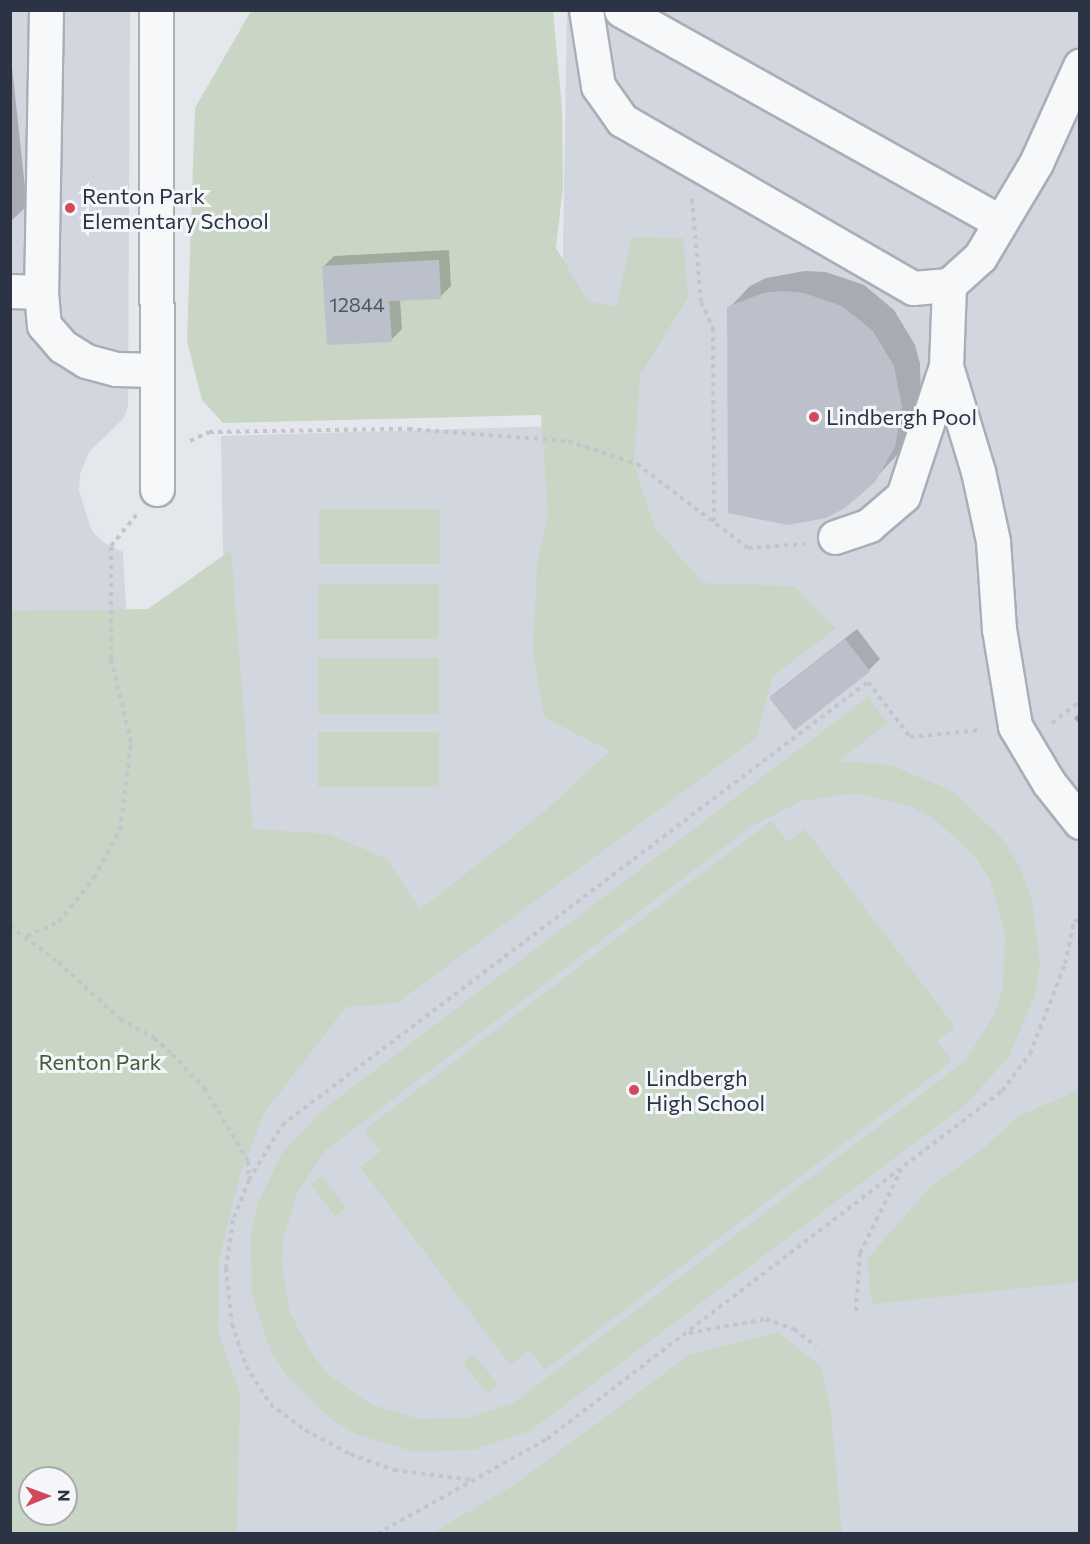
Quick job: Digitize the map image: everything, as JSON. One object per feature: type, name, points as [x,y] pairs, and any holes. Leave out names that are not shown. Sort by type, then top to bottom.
[{"type":"street","points":[[46,10],[26,292],[44,325],[62,346],[86,362],[116,369],[156,370]]},
{"type":"street","points":[[156,10],[157,473]]},
{"type":"street","points":[[586,10],[598,86],[622,120],[913,288],[949,285],[980,257],[1035,163],[1080,66]]},
{"type":"street","points":[[621,12],[1000,222]]},
{"type":"street","points":[[835,537],[869,525],[903,496],[946,366],[949,285]]},
{"type":"street","points":[[946,366],[978,471],[993,541],[999,629],[1015,726],[1049,783],[1080,822]]},
{"type":"path","points":[[690,159],[695,266],[700,302],[713,328],[714,525]]},
{"type":"path","points":[[27,936],[59,922],[94,878],[120,830],[131,742],[111,659],[111,546],[157,473],[209,432],[408,429],[568,441],[637,464],[714,525],[748,548],[798,546],[835,537]]},
{"type":"path","points":[[473,1480],[394,1470],[350,1454],[305,1430],[270,1404],[246,1366],[232,1324],[226,1268],[233,1220],[249,1180],[282,1125],[868,682],[910,737],[1015,726]]},
{"type":"path","points":[[377,1533],[547,1439],[1002,1091],[1030,1054],[1065,964],[1074,922],[1080,918]]},
{"type":"path","points":[[10,926],[27,936],[120,1019],[154,1038],[204,1088],[248,1161],[249,1180]]},
{"type":"path","points":[[856,1311],[860,1253],[902,1169]]},
{"type":"path","points":[[685,1334],[766,1319],[794,1329],[816,1347]]},
{"type":"shaded area","name":"Renton Park Elementary School","points":[[11,11],[130,11],[128,406],[124,418],[89,452],[80,474],[79,491],[92,531],[103,542],[123,552],[128,644],[11,642]]},
{"type":"shaded area","name":"Lindbergh High School","points":[[567,11],[1079,11],[1079,1533],[190,1533],[224,608],[221,436],[560,426]]},
{"type":"green space","name":"Renton Park","points":[[251,11],[553,11],[562,108],[563,186],[556,248],[588,301],[616,307],[632,237],[683,238],[688,297],[640,376],[634,465],[655,528],[703,583],[794,586],[836,628],[773,676],[756,738],[397,1003],[346,1007],[264,1113],[240,1175],[219,1260],[218,1332],[240,1393],[237,1533],[11,1533],[10,611],[148,609],[231,550],[253,829],[328,834],[386,858],[420,910],[546,810],[610,751],[544,717],[533,654],[537,565],[548,514],[541,415],[223,423],[202,400],[187,341],[195,108]]},
{"type":"green space","points":[[319,509],[440,509],[440,564],[319,564]]},
{"type":"green space","points":[[318,584],[439,584],[439,639],[318,639]]},
{"type":"green space","points":[[318,658],[439,658],[439,714],[318,714]]},
{"type":"green space","points":[[868,697],[888,723],[839,761],[891,765],[952,791],[1001,837],[1019,865],[1031,896],[1040,962],[1035,995],[1009,1057],[964,1106],[530,1431],[474,1450],[414,1452],[356,1434],[331,1419],[288,1377],[271,1351],[252,1295],[251,1234],[257,1205],[283,1151],[325,1108]],"holes":[[[856,793],[910,806],[934,819],[975,856],[990,880],[1005,933],[1003,988],[994,1015],[965,1061],[515,1402],[468,1418],[418,1419],[371,1404],[330,1376],[314,1357],[290,1313],[282,1264],[283,1239],[298,1191],[326,1150],[753,825],[801,801]]]},
{"type":"green space","points":[[318,732],[439,732],[439,787],[318,787]]},
{"type":"green space","points":[[771,821],[788,842],[805,829],[955,1027],[937,1041],[952,1061],[545,1370],[530,1350],[510,1365],[360,1167],[380,1152],[364,1130]]},
{"type":"green space","points":[[1079,1090],[1079,1282],[872,1304],[867,1259],[929,1188],[984,1148],[1018,1116]]},
{"type":"green space","points":[[322,1176],[346,1208],[335,1216],[311,1184]]},
{"type":"green space","points":[[778,1332],[821,1367],[831,1413],[842,1533],[432,1533],[514,1485],[690,1354]]},
{"type":"green space","points":[[474,1354],[498,1385],[487,1393],[463,1363]]},
{"type":"building","points":[[439,260],[441,299],[389,301],[392,342],[327,345],[322,266]]},
{"type":"building","name":"Lindbergh Pool","points":[[783,291],[804,293],[842,306],[873,331],[894,366],[902,407],[895,447],[875,482],[845,508],[826,518],[788,525],[728,513],[727,307],[763,293]]},
{"type":"building","points":[[845,639],[870,671],[795,730],[769,698]]},
{"type":"place","name":"Renton Park Elementary School","points":[[70,208]]},
{"type":"place","name":"Lindbergh Pool","points":[[814,417]]},
{"type":"place","name":"Lindbergh High School","points":[[634,1090]]}]
